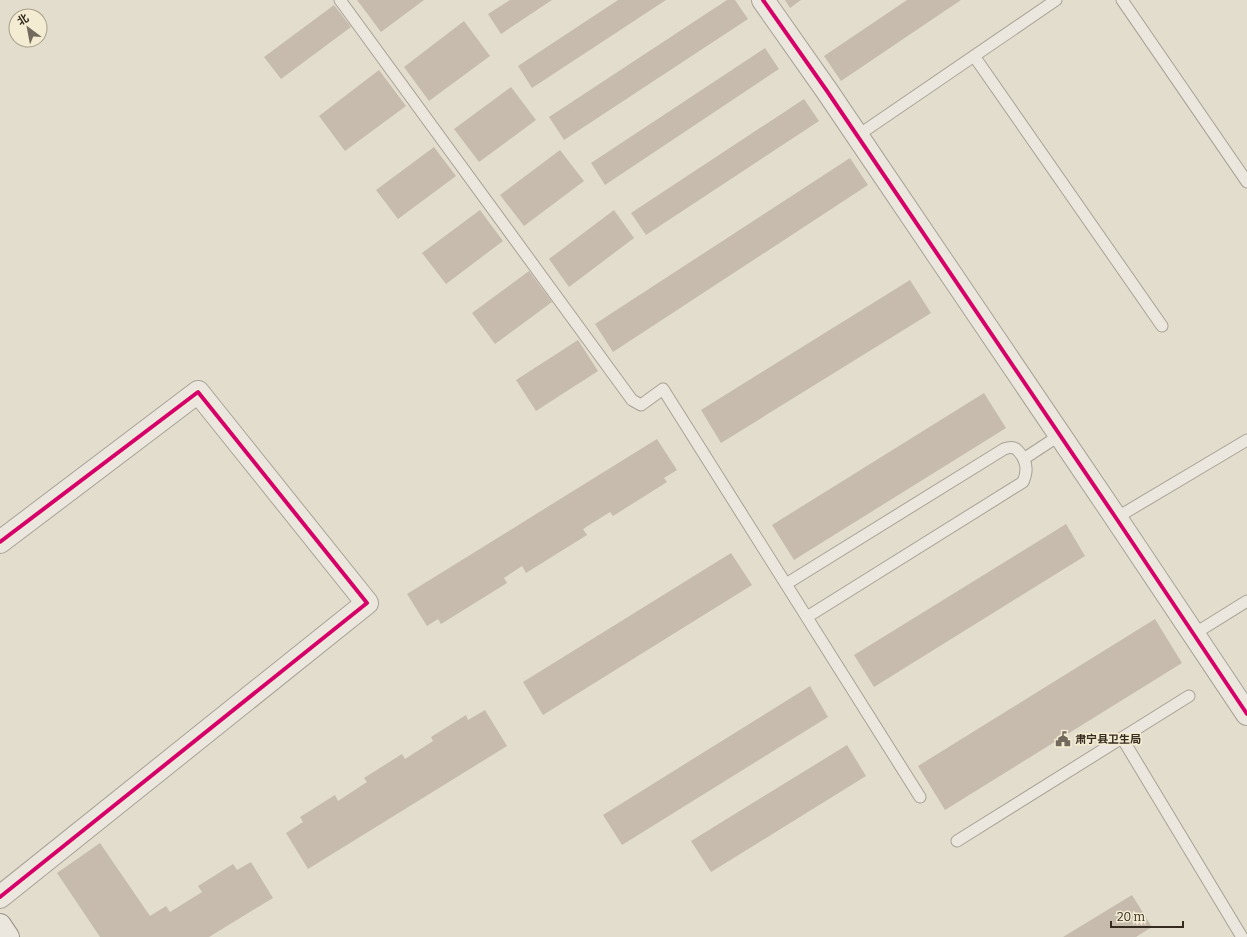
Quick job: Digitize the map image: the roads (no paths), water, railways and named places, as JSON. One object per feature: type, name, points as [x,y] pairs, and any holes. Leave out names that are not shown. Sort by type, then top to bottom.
[{"type":"street","points":[[762,0],[857,136],[1247,714]]},
{"type":"street","points":[[0,542],[198,392],[367,603],[0,897]]},
{"type":"street","points":[[0,925],[8,937]]},
{"type":"lane","points":[[340,0],[632,400],[641,405],[663,389],[920,797]]},
{"type":"lane","points":[[857,136],[1056,0]]},
{"type":"lane","points":[[1122,0],[1247,182]]},
{"type":"lane","points":[[974,56],[1162,326]]},
{"type":"lane","points":[[1025,458],[1060,435]]},
{"type":"lane","points":[[1116,518],[1247,440]]},
{"type":"lane","points":[[786,584],[1004,449],[1016,448],[1025,458],[1026,476],[1023,482],[806,617]]},
{"type":"lane","points":[[1194,634],[1247,601]]},
{"type":"lane","points":[[957,840],[1189,696]]},
{"type":"lane","points":[[1122,738],[1242,937]]},
{"type":"place","name":"肃宁县卫生局","points":[[1063,739]]}]
